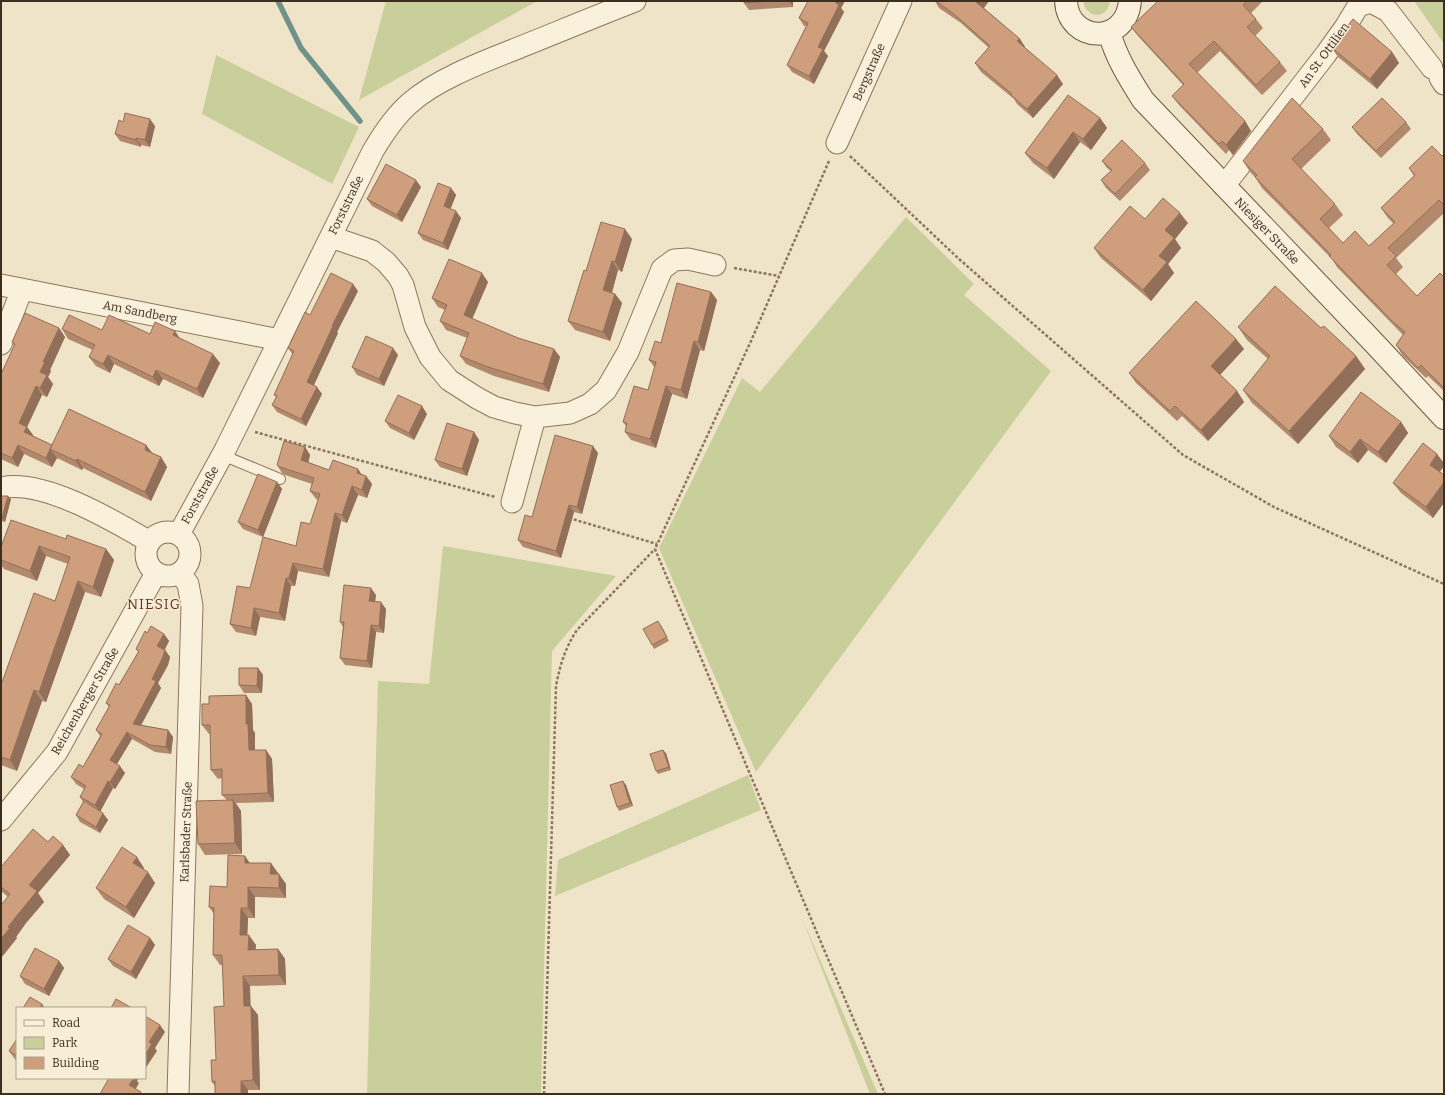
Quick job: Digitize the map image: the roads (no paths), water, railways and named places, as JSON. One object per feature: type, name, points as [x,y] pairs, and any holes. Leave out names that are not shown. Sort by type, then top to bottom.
[{"type":"main road","points":[[1064,2],[1073,21],[1080,28],[1089,33],[1099,34],[1109,32],[1118,27],[1129,11],[1130,1]]},
{"type":"main road","name":"Niesiger Straße","points":[[1109,32],[1114,51],[1126,74],[1143,100],[1444,418]]},
{"type":"street","name":"Forststraße","points":[[179,534],[237,427],[373,151],[383,134],[410,103],[428,90],[462,71],[635,1]]},
{"type":"street","name":"Bergstraße","points":[[837,143],[901,1]]},
{"type":"street","name":"An St. Ottilien","points":[[1224,186],[1326,54],[1358,6],[1371,2],[1388,12],[1439,77]]},
{"type":"street","points":[[331,236],[372,251],[386,262],[398,276],[403,285],[415,327],[430,357],[449,380],[494,407],[535,417],[570,412],[590,404],[606,390],[628,352],[662,269],[674,260],[688,260],[715,264]]},
{"type":"street","name":"Am Sandberg","points":[[1,284],[280,340]]},
{"type":"street","points":[[1,344],[22,289]]},
{"type":"street","points":[[512,502],[535,417]]},
{"type":"street","points":[[1,488],[19,486],[41,490],[111,519],[150,542]]},
{"type":"street","points":[[171,532],[179,534],[184,538],[190,550],[189,563],[180,573],[172,576],[164,576],[156,573],[150,567],[147,559],[147,550],[150,542],[155,536],[163,533],[171,532]]},
{"type":"street","name":"Reichenberger Straße","points":[[1,820],[57,752],[156,573]]},
{"type":"street","name":"Karlsbader Straße","points":[[178,1094],[192,606],[188,584],[180,573]]},
{"type":"lane","points":[[222,455],[280,478]]},
{"type":"waterway","points":[[278,1],[301,48],[360,121]]},
{"type":"district","name":"NIESIG","points":[[154,604]]}]
